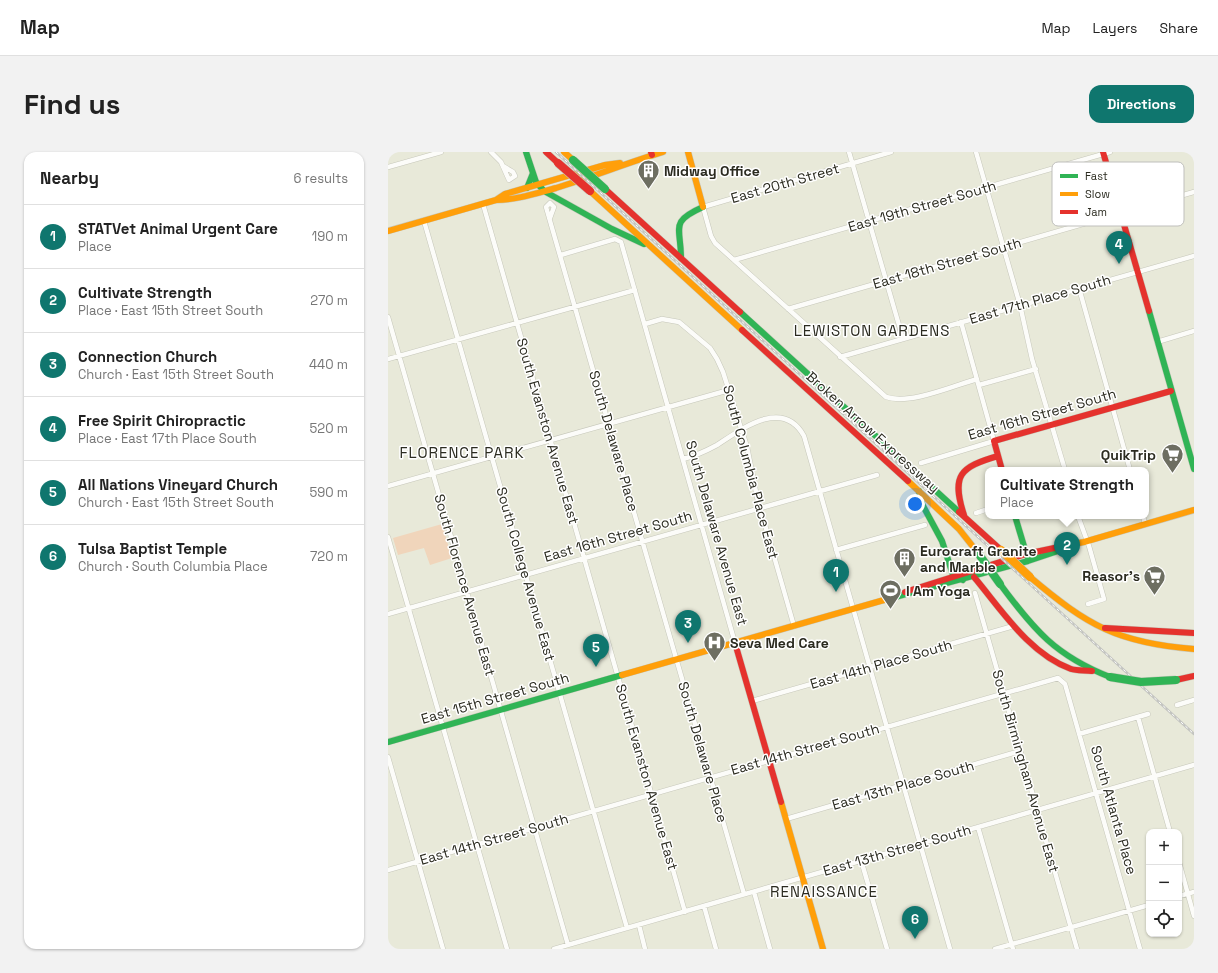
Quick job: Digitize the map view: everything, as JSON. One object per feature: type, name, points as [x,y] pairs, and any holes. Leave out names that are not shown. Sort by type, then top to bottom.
[{"type":"main road","points":[[526,152],[533,173],[541,188]]},
{"type":"main road","name":"Broken Arrow Expressway","points":[[546,152],[959,529],[1032,626],[1048,643],[1070,660],[1092,671],[1110,677],[1141,682],[1176,680],[1194,676]]},
{"type":"main road","name":"Broken Arrow Expressway","points":[[564,152],[1030,577],[1070,610],[1094,626],[1131,641],[1155,646],[1194,648]]},
{"type":"main road","points":[[496,200],[507,200],[541,188],[604,173],[626,163],[652,154],[663,152]]},
{"type":"main road","points":[[681,258],[682,247],[678,229],[680,220],[686,214],[703,207],[688,152]]},
{"type":"main road","points":[[527,188],[533,173]]},
{"type":"main road","points":[[388,231],[496,200],[505,194],[527,188],[541,188],[612,229],[650,246]]},
{"type":"main road","points":[[1124,226],[1194,468]]},
{"type":"main road","name":"East 16th Street South","points":[[994,441],[1171,391]]},
{"type":"main road","points":[[994,441],[1001,467]]},
{"type":"main road","points":[[965,517],[957,493],[960,475],[972,464],[998,456]]},
{"type":"main road","points":[[918,491],[922,504],[942,542],[953,575],[963,580]]},
{"type":"main road","name":"East 15th Street South","points":[[886,600],[953,575],[1058,551],[1068,546],[1144,520],[1194,510]]},
{"type":"main road","points":[[1016,519],[1027,558]]},
{"type":"main road","name":"East 15th Street South","points":[[388,742],[853,609],[974,577],[1027,558]]},
{"type":"main road","points":[[974,577],[1033,644],[1051,658],[1071,669],[1092,671]]},
{"type":"main road","points":[[1094,626],[1125,631],[1194,633]]},
{"type":"main road","name":"South Delaware Avenue East","points":[[735,643],[823,949]]},
{"type":"street","points":[[388,167],[441,152]]},
{"type":"street","points":[[491,152],[503,166]]},
{"type":"street","points":[[849,152],[902,338]]},
{"type":"street","name":"East 20th Street","points":[[703,207],[891,152]]},
{"type":"street","points":[[976,152],[1064,467]]},
{"type":"street","name":"East 19th Street South","points":[[1074,162],[1106,153]]},
{"type":"street","name":"East 19th Street South","points":[[734,260],[1052,168]]},
{"type":"street","name":"East 18th Street South","points":[[1184,195],[1194,192]]},
{"type":"street","name":"South Evanston Avenue East","points":[[483,204],[685,912]]},
{"type":"street","points":[[703,207],[712,239],[880,394],[891,399],[919,396],[1036,369]]},
{"type":"street","name":"South Delaware Place","points":[[550,218],[744,894]]},
{"type":"street","name":"South College Avenue East","points":[[424,221],[592,811],[627,928]]},
{"type":"street","name":"East 18th Street South","points":[[788,309],[1075,226]]},
{"type":"street","name":"South Delaware Avenue East","points":[[561,254],[618,240],[622,244],[735,643]]},
{"type":"street","name":"East 17th Place South","points":[[840,357],[902,338],[1194,256]]},
{"type":"street","points":[[1079,288],[1129,467]]},
{"type":"street","points":[[388,359],[458,341],[635,290]]},
{"type":"street","name":"South Florence Avenue East","points":[[388,317],[534,828],[571,946]]},
{"type":"street","name":"South Columbia Place East","points":[[644,324],[667,320],[685,326],[714,352],[723,372],[748,448],[761,508],[794,626]]},
{"type":"street","points":[[961,322],[994,441]]},
{"type":"street","points":[[1157,342],[1194,331]]},
{"type":"street","points":[[388,486],[492,458],[729,390]]},
{"type":"street","points":[[683,459],[708,450],[741,429],[762,420],[784,418],[795,423],[804,436],[950,949]]},
{"type":"street","name":"East 16th Street South","points":[[921,463],[994,441]]},
{"type":"street","name":"East 16th Street South","points":[[388,614],[702,526],[877,475]]},
{"type":"street","points":[[976,513],[985,510]]},
{"type":"street","points":[[1079,519],[1104,600],[1088,604]]},
{"type":"street","points":[[836,550],[925,525]]},
{"type":"street","points":[[388,537],[507,949]]},
{"type":"street","name":"South Birmingham Avenue East","points":[[975,593],[1077,949]]},
{"type":"street","name":"East 14th Place South","points":[[752,701],[1010,626]]},
{"type":"street","name":"East 14th Street South","points":[[388,870],[1004,692],[1054,678],[1061,679]]},
{"type":"street","name":"South Atlanta Place","points":[[1061,679],[1065,684],[1140,949]]},
{"type":"street","points":[[1177,705],[1194,700]]},
{"type":"street","points":[[1079,734],[1148,714]]},
{"type":"street","points":[[1138,717],[1169,829]]},
{"type":"street","name":"East 13th Place South","points":[[786,818],[1020,751]]},
{"type":"street","points":[[388,757],[443,949]]},
{"type":"street","name":"East 13th Street South","points":[[554,949],[571,946],[627,928],[1194,764]]},
{"type":"street","points":[[978,827],[1013,947]]},
{"type":"street","points":[[861,860],[887,949]]},
{"type":"street","points":[[1180,865],[1194,916]]},
{"type":"street","points":[[754,892],[770,949]]},
{"type":"street","points":[[1182,895],[1194,892]]},
{"type":"street","points":[[704,906],[716,949]]},
{"type":"street","points":[[995,949],[1013,947],[1070,927],[1146,906]]},
{"type":"street","points":[[638,925],[645,949]]},
{"type":"shaded area","points":[[442,524],[452,558],[430,565],[424,548],[398,555],[393,538]]},
{"type":"railway","points":[[556,152],[1194,734]]},
{"type":"traffic: fast","points":[[526,152],[536,182],[544,191],[612,229],[644,244]]},
{"type":"traffic: fast","points":[[573,160],[605,189]]},
{"type":"traffic: fast","points":[[527,188],[533,173]]},
{"type":"traffic: fast","points":[[681,258],[679,226],[685,217],[703,207]]},
{"type":"traffic: fast","points":[[1149,311],[1194,469]]},
{"type":"traffic: fast","points":[[740,312],[959,512]]},
{"type":"traffic: fast","points":[[919,491],[922,504],[942,541],[953,575],[963,580]]},
{"type":"traffic: fast","points":[[1016,519],[1027,556]]},
{"type":"traffic: fast","points":[[884,600],[1028,561],[1058,551],[1067,546]]},
{"type":"traffic: fast","points":[[978,553],[1000,584]]},
{"type":"traffic: fast","points":[[1000,584],[1024,615],[1048,640],[1075,660],[1110,677]]},
{"type":"traffic: fast","points":[[388,742],[622,675]]},
{"type":"traffic: fast","points":[[1110,677],[1141,682],[1176,680]]},
{"type":"traffic: slow","points":[[564,152],[573,160]]},
{"type":"traffic: slow","points":[[388,231],[496,200],[519,198],[556,188],[663,152]]},
{"type":"traffic: slow","points":[[688,152],[703,207]]},
{"type":"traffic: slow","points":[[496,200],[505,194],[605,165],[620,163]]},
{"type":"traffic: slow","points":[[590,191],[742,330]]},
{"type":"traffic: slow","points":[[908,481],[959,529],[978,553]]},
{"type":"traffic: slow","points":[[1059,547],[1084,542],[1194,510]]},
{"type":"traffic: slow","points":[[1001,550],[1030,577]]},
{"type":"traffic: slow","points":[[1030,577],[1069,608],[1087,620],[1105,629],[1124,637],[1144,642],[1194,649]]},
{"type":"traffic: slow","points":[[622,675],[884,600]]},
{"type":"traffic: slow","points":[[781,802],[823,949]]},
{"type":"traffic: jam","points":[[546,152],[558,163]]},
{"type":"traffic: jam","points":[[1103,152],[1106,162]]},
{"type":"traffic: jam","points":[[558,163],[590,191]]},
{"type":"traffic: jam","points":[[605,189],[740,312]]},
{"type":"traffic: jam","points":[[1124,226],[1149,311]]},
{"type":"traffic: jam","points":[[742,330],[908,481]]},
{"type":"traffic: jam","points":[[1001,467],[994,441],[1171,391]]},
{"type":"traffic: jam","points":[[964,515],[958,490],[962,475],[967,469],[975,464],[998,456]]},
{"type":"traffic: jam","points":[[959,512],[1001,550]]},
{"type":"traffic: jam","points":[[905,592],[1026,554],[1059,547]]},
{"type":"traffic: jam","points":[[974,577],[1005,616],[1029,642],[1042,653],[1071,669],[1092,671]]},
{"type":"traffic: jam","points":[[1105,628],[1194,633]]},
{"type":"traffic: jam","points":[[735,643],[781,802]]},
{"type":"traffic: jam","points":[[1176,680],[1194,676]]},
{"type":"place","name":"Midway Office","points":[[649,190]]},
{"type":"place","name":"Free Spirit Chiropractic","points":[[1119,264]]},
{"type":"place","name":"QuikTrip","points":[[1172,474]]},
{"type":"place","name":"Cultivate Strength","points":[[1067,565]]},
{"type":"place","name":"Eurocraft Granite and Marble","points":[[904,578]]},
{"type":"place","name":"STATVet Animal Urgent Care","points":[[836,592]]},
{"type":"place","name":"Reasor's","points":[[1155,596]]},
{"type":"place","name":"I Am Yoga","points":[[891,610]]},
{"type":"place","name":"Connection Church","points":[[688,643]]},
{"type":"place","name":"Seva Med Care","points":[[715,662]]},
{"type":"place","name":"All Nations Vineyard Church","points":[[596,667]]},
{"type":"place","name":"Tulsa Baptist Temple","points":[[915,939]]},
{"type":"district","name":"LEWISTON GARDENS","points":[[872,330]]},
{"type":"district","name":"FLORENCE PARK","points":[[462,452]]},
{"type":"district","name":"RENAISSANCE","points":[[824,891]]}]
